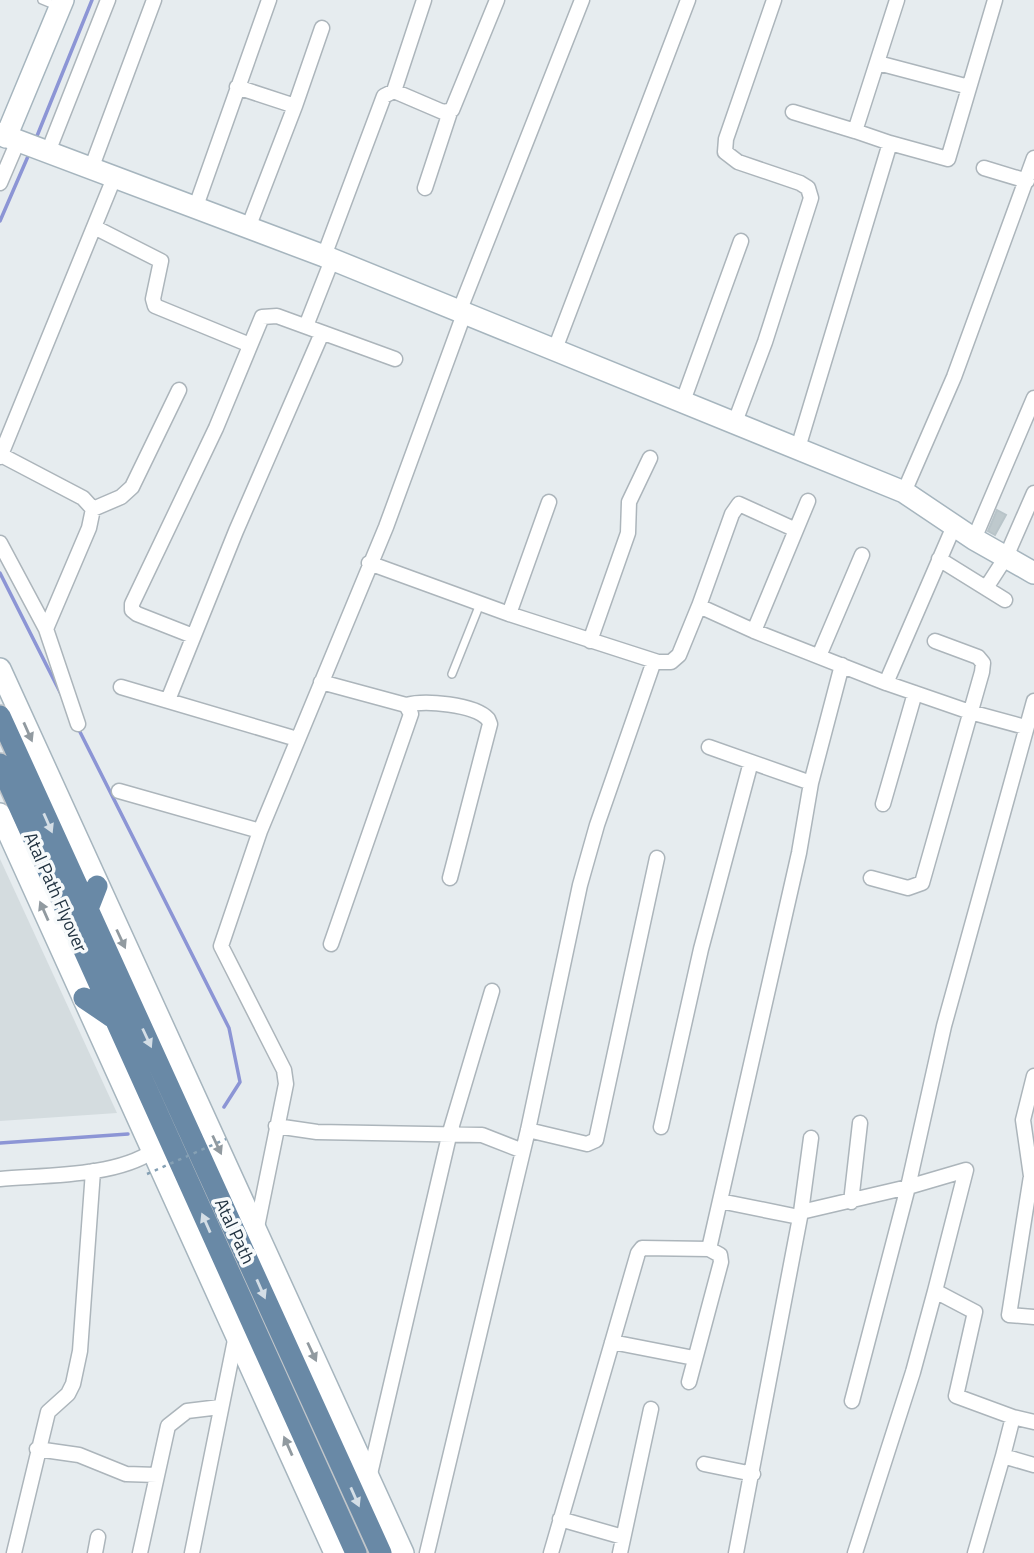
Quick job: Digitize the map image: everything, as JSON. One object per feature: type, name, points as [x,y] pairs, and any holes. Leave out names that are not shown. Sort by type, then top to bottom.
[{"type":"main road","name":"Atal Path Flyover","points":[[0,716],[88,909]]},
{"type":"main road","name":"Atal Path Flyover","points":[[0,764],[356,1553]]},
{"type":"main road","points":[[88,909],[97,886]]},
{"type":"main road","name":"Atal Path","points":[[88,909],[381,1553]]},
{"type":"main road","points":[[84,998],[114,1018]]},
{"type":"street","points":[[48,152],[108,0]]},
{"type":"street","points":[[91,169],[154,0]]},
{"type":"street","points":[[195,209],[269,0]]},
{"type":"street","points":[[306,326],[377,112],[384,96],[394,91],[424,0]]},
{"type":"street","points":[[425,188],[450,112],[456,106],[497,0]]},
{"type":"street","points":[[257,1227],[276,1126],[285,1096],[285,1070],[221,946],[260,831],[386,527],[462,313],[582,0]]},
{"type":"street","points":[[555,349],[688,0]]},
{"type":"street","points":[[735,422],[765,342],[811,198],[808,188],[800,183],[738,162],[725,152],[726,139],[774,0]]},
{"type":"street","points":[[855,131],[897,0]]},
{"type":"street","points":[[793,112],[948,159],[995,0]]},
{"type":"street","points":[[0,183],[8,137],[55,2]]},
{"type":"street","points":[[248,228],[322,29]]},
{"type":"street","points":[[878,62],[969,87]]},
{"type":"street","points":[[237,87],[295,106]]},
{"type":"street","points":[[394,91],[436,110],[450,112]]},
{"type":"street","points":[[8,137],[328,258],[904,492],[974,539],[1034,573]]},
{"type":"street","points":[[798,448],[890,143]]},
{"type":"street","points":[[904,492],[954,377],[1034,158]]},
{"type":"street","points":[[985,168],[1027,180]]},
{"type":"street","points":[[93,509],[83,498],[0,456],[96,228],[114,178]]},
{"type":"street","points":[[96,228],[161,261],[153,299],[155,306],[250,345]]},
{"type":"street","points":[[683,401],[741,241]]},
{"type":"street","points":[[193,636],[137,614],[132,610],[132,604],[216,428],[259,322],[266,314],[395,359]]},
{"type":"street","points":[[168,700],[322,332]]},
{"type":"street","points":[[93,509],[121,498],[132,486],[179,390]]},
{"type":"street","points":[[974,539],[1034,398]]},
{"type":"street","points":[[590,641],[628,533],[629,502],[650,458]]},
{"type":"street","points":[[986,588],[1006,557],[1034,493]]},
{"type":"street","points":[[754,631],[808,501]]},
{"type":"street","points":[[509,614],[549,502]]},
{"type":"street","points":[[369,564],[654,662],[671,662],[679,655],[732,514],[739,504],[796,530]]},
{"type":"street","points":[[46,629],[89,528],[93,509]]},
{"type":"street","points":[[886,682],[954,526]]},
{"type":"street","points":[[0,543],[46,629],[78,724]]},
{"type":"street","points":[[819,656],[862,555]]},
{"type":"street","points":[[939,559],[1004,600]]},
{"type":"street","points":[[699,606],[754,631],[915,693],[1025,727]]},
{"type":"street","points":[[871,878],[908,888],[916,888],[922,883],[970,712],[983,663],[978,657],[935,641]]},
{"type":"street","points":[[427,1553],[526,1139],[580,885],[597,825],[654,662]]},
{"type":"street","points":[[709,1249],[799,853],[811,783],[842,665]]},
{"type":"street","points":[[0,669],[97,886],[370,1474],[403,1553]]},
{"type":"street","points":[[321,681],[406,705],[426,702],[484,714],[490,724],[450,878]]},
{"type":"street","points":[[121,687],[297,739]]},
{"type":"street","points":[[883,804],[915,693]]},
{"type":"street","points":[[852,1401],[908,1186],[944,1026],[1034,701]]},
{"type":"street","points":[[331,944],[410,718],[411,710],[406,705]]},
{"type":"street","points":[[709,747],[811,783]]},
{"type":"street","points":[[661,1127],[701,949],[751,762]]},
{"type":"street","points":[[119,791],[260,831]]},
{"type":"street","points":[[0,814],[335,1553]]},
{"type":"street","points":[[276,1126],[360,1133],[450,1132],[587,1144],[596,1140],[657,858]]},
{"type":"street","points":[[370,1474],[450,1132],[492,991]]},
{"type":"street","points":[[1034,1076],[1023,1119],[1031,1176],[1009,1315],[1034,1317]]},
{"type":"street","points":[[850,1202],[860,1123]]},
{"type":"street","points":[[736,1553],[800,1215],[811,1138]]},
{"type":"street","points":[[0,1180],[93,1171],[145,1157],[153,1151]]},
{"type":"street","points":[[720,1201],[800,1215],[965,1170],[913,1372],[855,1553]]},
{"type":"street","points":[[14,1553],[37,1449],[50,1406],[68,1394],[73,1384],[80,1351],[93,1171]]},
{"type":"street","points":[[551,1553],[642,1248],[709,1249],[720,1255],[721,1262],[689,1382]]},
{"type":"street","points":[[935,1291],[975,1312],[956,1396],[1034,1422]]},
{"type":"street","points":[[192,1553],[237,1332]]},
{"type":"street","points":[[612,1342],[694,1358]]},
{"type":"street","points":[[140,1553],[166,1433],[174,1419],[187,1411],[220,1407]]},
{"type":"street","points":[[620,1553],[651,1409]]},
{"type":"street","points":[[975,1553],[1013,1417]]},
{"type":"street","points":[[37,1449],[79,1455],[126,1474],[157,1475]]},
{"type":"street","points":[[1003,1456],[1034,1465]]},
{"type":"street","points":[[704,1464],[753,1474]]},
{"type":"street","points":[[560,1519],[623,1537]]},
{"type":"street","points":[[95,1553],[98,1537]]},
{"type":"lane","points":[[452,674],[480,604]]},
{"type":"path","points":[[147,1174],[226,1139]]},
{"type":"shaded area","points":[[0,859],[117,1113],[0,1121]]},
{"type":"building","points":[[997,510],[1006,515],[995,535],[988,531]]},
{"type":"waterway","points":[[37,136],[92,0]]},
{"type":"waterway","points":[[0,221],[29,154]]},
{"type":"waterway","points":[[0,573],[62,696]]},
{"type":"waterway","points":[[78,728],[229,1028],[240,1082],[224,1107]]},
{"type":"waterway","points":[[0,1143],[128,1134]]}]
